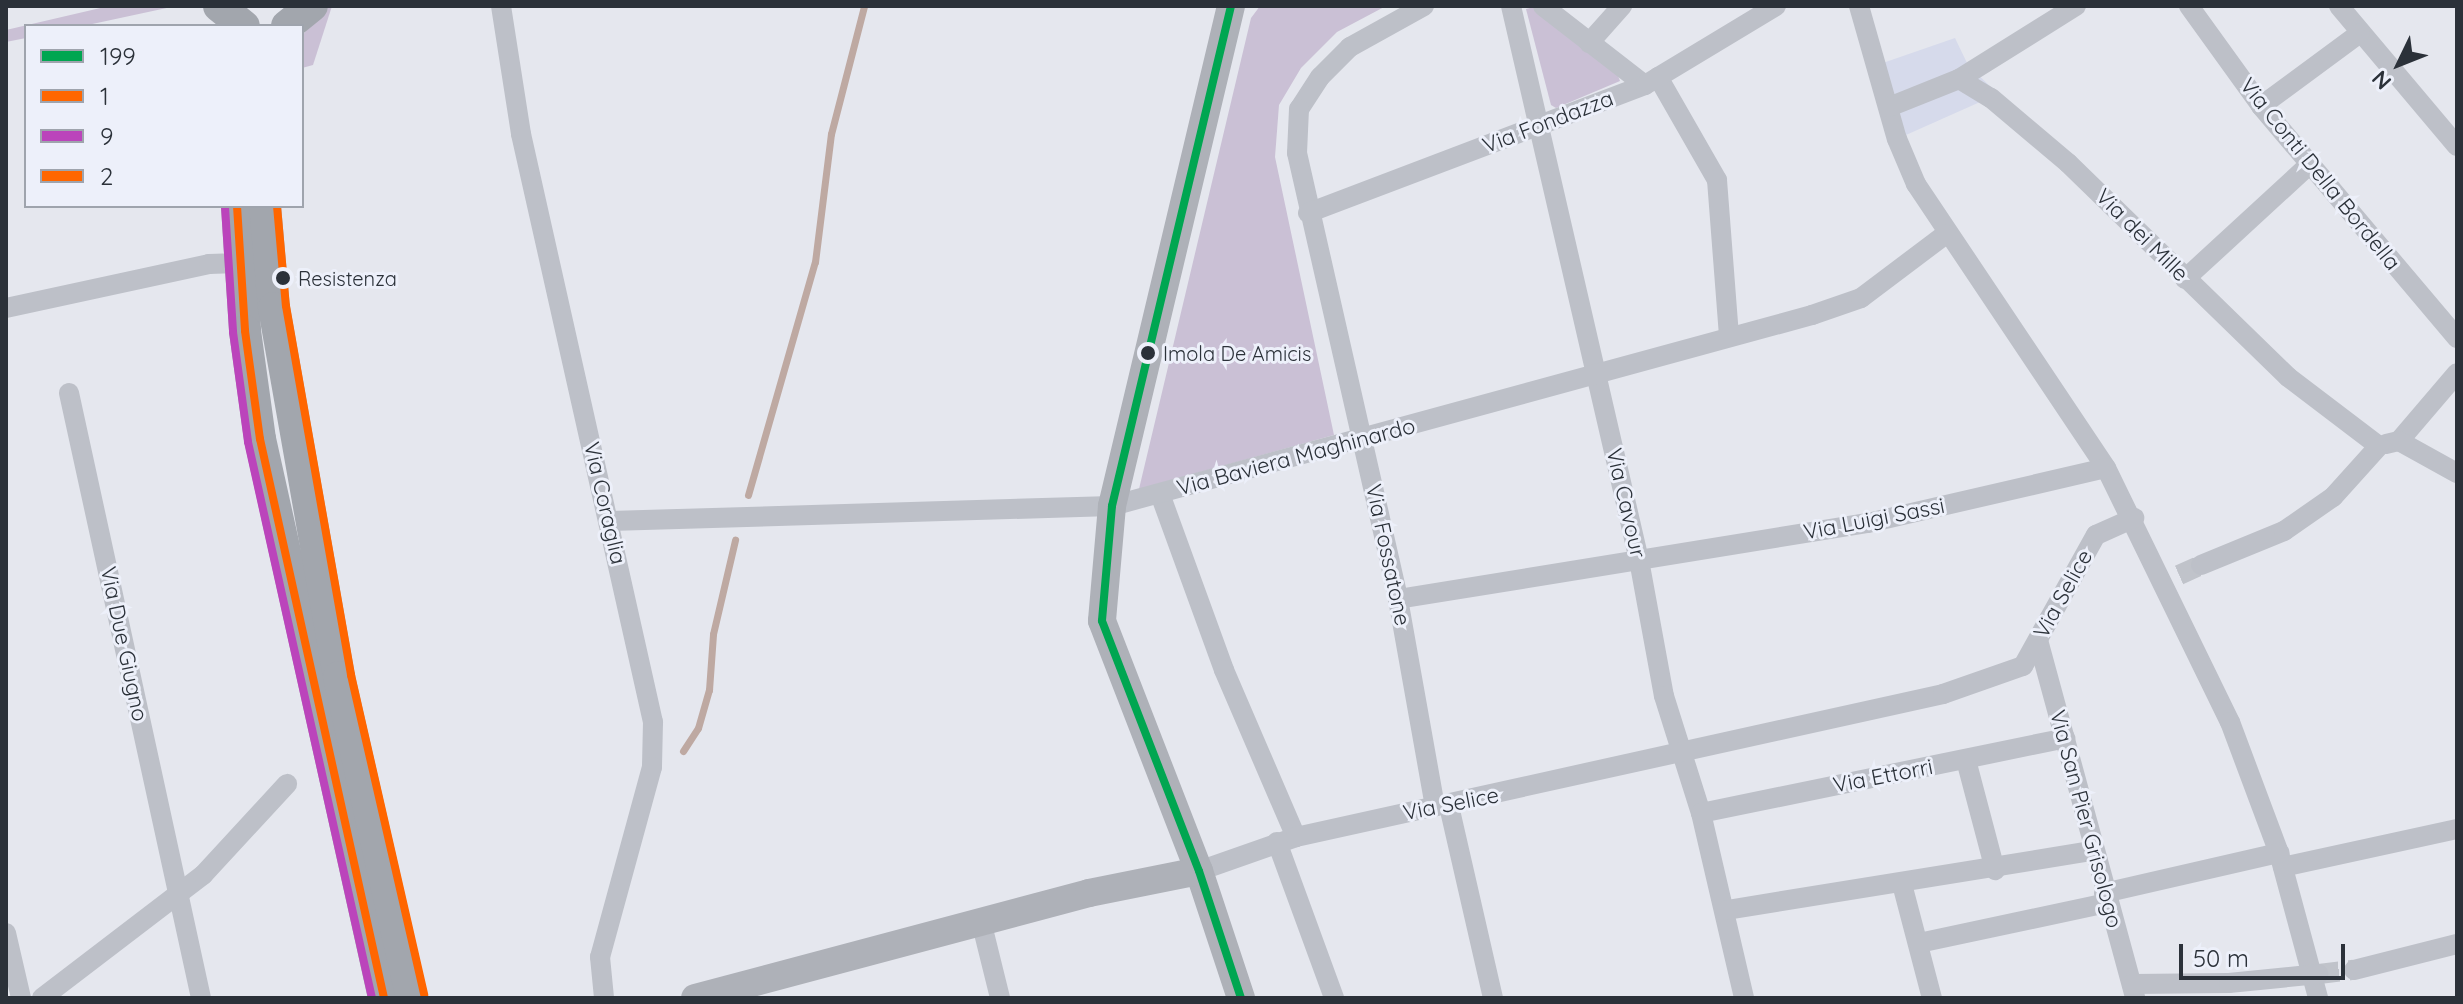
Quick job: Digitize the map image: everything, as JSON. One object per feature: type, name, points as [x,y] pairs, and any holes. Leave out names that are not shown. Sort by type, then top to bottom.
[{"type":"main road","points":[[237,208],[239,263],[260,439],[384,998]]},
{"type":"main road","points":[[265,208],[274,308],[339,677],[412,998]]},
{"type":"street","name":"Via Coraglia","points":[[501,6],[521,134],[653,722],[652,767],[600,957],[604,998]]},
{"type":"street","points":[[1231,6],[1112,506],[1102,621],[1199,871],[1241,998]]},
{"type":"street","name":"Via Fossatone","points":[[1424,6],[1350,47],[1299,109],[1297,153],[1308,213],[1365,441],[1442,806],[1493,998]]},
{"type":"street","name":"Via Cavour","points":[[1511,6],[1681,755],[1701,813],[1727,910],[1744,998]]},
{"type":"street","points":[[1543,6],[1589,43],[1651,81],[1717,180],[1729,335]]},
{"type":"street","points":[[1589,43],[1622,6]]},
{"type":"street","name":"Via Fondazza","points":[[1308,213],[1651,81],[1776,6]]},
{"type":"street","points":[[1859,6],[1916,184],[1946,234],[2106,468],[2172,579],[2281,860],[2315,975],[2318,998]]},
{"type":"street","points":[[1889,107],[1959,79],[2076,6]]},
{"type":"street","name":"Via Conti Della Bordella","points":[[2189,6],[2261,106],[2457,338]]},
{"type":"street","points":[[2339,6],[2457,146]]},
{"type":"street","points":[[2261,106],[2360,33]]},
{"type":"street","name":"Via dei Mille","points":[[1959,79],[1991,98],[2068,163],[2288,377],[2379,446]]},
{"type":"street","points":[[2185,279],[2310,164]]},
{"type":"street","name":"Via Baviera Maghinardo","points":[[610,521],[1112,506],[1365,441],[1596,371],[1861,298],[1946,234]]},
{"type":"street","points":[[6,308],[209,264],[239,263]]},
{"type":"street","points":[[2201,565],[2284,531],[2333,497],[2379,446],[2399,441],[2457,373]]},
{"type":"street","name":"Via Due Giugno","points":[[69,393],[201,998]]},
{"type":"street","points":[[2399,441],[2457,473]]},
{"type":"street","name":"Via Luigi Sassi","points":[[1398,599],[1868,523],[2106,468]]},
{"type":"street","points":[[1160,494],[1286,839],[1334,998]]},
{"type":"street","name":"Via Selice","points":[[695,998],[982,925],[1089,893],[1199,871],[1286,839],[1681,755],[1943,694],[2023,666],[2096,535],[2134,518]]},
{"type":"street","name":"Via San Pier Grisologo","points":[[2038,640],[2105,898],[2133,991]]},
{"type":"street","name":"Via Ettorri","points":[[1701,813],[2065,738]]},
{"type":"street","points":[[1966,760],[1995,870]]},
{"type":"street","points":[[42,998],[178,896],[287,784]]},
{"type":"street","points":[[1919,943],[2281,860],[2457,829]]},
{"type":"street","points":[[1727,910],[1995,870],[2093,851]]},
{"type":"street","points":[[1902,884],[1932,998]]},
{"type":"street","points":[[982,925],[1000,998]]},
{"type":"street","points":[[6,933],[21,998]]},
{"type":"street","points":[[2354,970],[2457,944]]},
{"type":"street","points":[[2133,991],[2315,975]]},
{"type":"shaded area","points":[[109,6],[176,6],[92,24],[32,24]]},
{"type":"shaded area","points":[[326,6],[332,6],[313,65],[304,67],[304,34]]},
{"type":"shaded area","points":[[1260,6],[1386,6],[1337,32],[1301,68],[1279,105],[1275,157],[1334,435],[1139,489],[1251,18]]},
{"type":"shaded area","points":[[1534,7],[1617,73],[1620,81],[1556,108],[1551,105],[1526,9]]},
{"type":"shaded area","points":[[24,26],[24,38],[6,42],[6,30]]},
{"type":"shaded area","points":[[1955,38],[1968,65],[1998,94],[1897,139],[1877,65]]},
{"type":"waterway","points":[[748,495],[815,262],[831,134],[864,6]]},
{"type":"waterway","points":[[683,751],[698,728],[709,690],[713,634],[735,540]]},
{"type":"tunnel","points":[[2179,575],[2201,565]]},
{"type":"tunnel","points":[[2319,974],[2354,970]]},
{"type":"transit line","name":"199","points":[[1231,6],[1112,506],[1102,621],[1199,871],[1241,998]]},
{"type":"transit line","name":"9","points":[[225,208],[233,332],[248,442],[372,998]]},
{"type":"transit line","name":"1","points":[[237,208],[245,331],[260,439],[384,998]]},
{"type":"transit line","name":"2","points":[[277,208],[286,306],[351,675],[424,995]]},
{"type":"place","name":"Resistenza","points":[[283,278]]},
{"type":"place","name":"Imola De Amicis","points":[[1148,353]]}]
